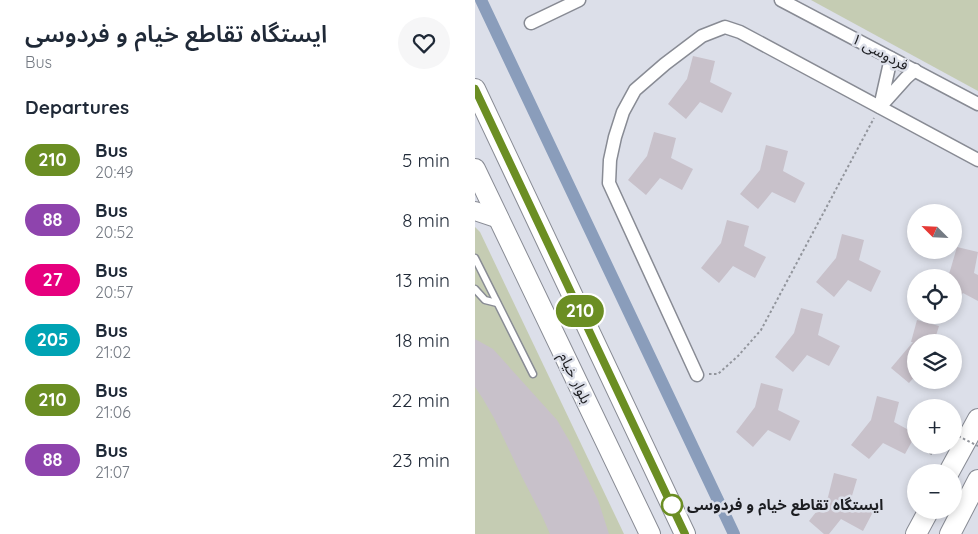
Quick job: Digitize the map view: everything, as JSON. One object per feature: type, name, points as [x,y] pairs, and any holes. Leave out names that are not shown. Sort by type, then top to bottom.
[{"type":"main road","points":[[475,89],[685,534]]},
{"type":"main road","name":"بلوار خیام","points":[[475,169],[650,534]]},
{"type":"main road","points":[[953,464],[978,419]]},
{"type":"main road","points":[[949,534],[978,480]]},
{"type":"main road","points":[[916,534],[924,519]]},
{"type":"street","points":[[531,23],[579,0]]},
{"type":"street","name":"فردوسی ۱","points":[[781,0],[978,104]]},
{"type":"street","points":[[697,375],[609,183],[610,160],[623,112],[635,90],[665,64],[703,36],[725,27],[740,32],[978,160]]},
{"type":"street","points":[[880,107],[891,58]]},
{"type":"street","points":[[880,107],[915,70]]},
{"type":"street","points":[[475,211],[499,219]]},
{"type":"lane","points":[[475,258],[533,374]]},
{"type":"lane","points":[[475,289],[485,300],[497,303]]},
{"type":"path","points":[[697,375],[718,374],[738,356],[761,330],[880,107]]},
{"type":"path","points":[[962,438],[978,446]]},
{"type":"green space","points":[[811,0],[978,0],[978,91]]},
{"type":"green space","points":[[475,227],[480,232],[624,534],[475,534]]},
{"type":"building","points":[[693,56],[715,61],[710,82],[732,93],[722,113],[700,102],[686,119],[668,104],[687,79]]},
{"type":"building","points":[[654,132],[676,138],[671,158],[693,169],[682,190],[660,178],[646,195],[628,180],[647,156]]},
{"type":"building","points":[[766,145],[788,151],[783,171],[805,183],[795,203],[772,192],[758,209],[740,194],[760,170]]},
{"type":"building","points":[[727,220],[749,226],[744,246],[766,257],[755,278],[733,266],[719,283],[701,268],[721,243]]},
{"type":"building","points":[[842,234],[864,240],[859,260],[881,271],[871,292],[848,280],[834,297],[816,282],[836,258]]},
{"type":"building","points":[[963,248],[978,252],[974,273],[978,275],[978,301],[963,293],[962,294],[962,269],[951,269],[954,259],[963,259]]},
{"type":"building","points":[[801,308],[823,314],[818,335],[840,346],[829,366],[807,355],[793,372],[775,357],[794,333]]},
{"type":"building","points":[[916,324],[939,326],[936,334],[913,334]]},
{"type":"building","points":[[475,339],[493,349],[557,420],[570,442],[598,500],[609,534],[550,534],[494,418],[475,387]]},
{"type":"building","points":[[907,349],[907,381],[891,368]]},
{"type":"building","points":[[761,383],[783,389],[778,410],[800,421],[790,441],[768,430],[753,447],[736,432],[755,407]]},
{"type":"building","points":[[877,396],[899,402],[894,422],[907,429],[907,450],[905,454],[883,443],[869,459],[851,445],[871,420]]},
{"type":"building","points":[[834,473],[857,479],[851,499],[874,510],[863,531],[841,519],[829,534],[824,534],[809,521],[828,497]]},
{"type":"waterway","points":[[481,0],[734,534]]},
{"type":"bus line","name":"210","points":[[475,89],[685,534]]},
{"type":"place","name":"ایستگاه تقاطع خیام و فردوسی","points":[[672,505]]}]
